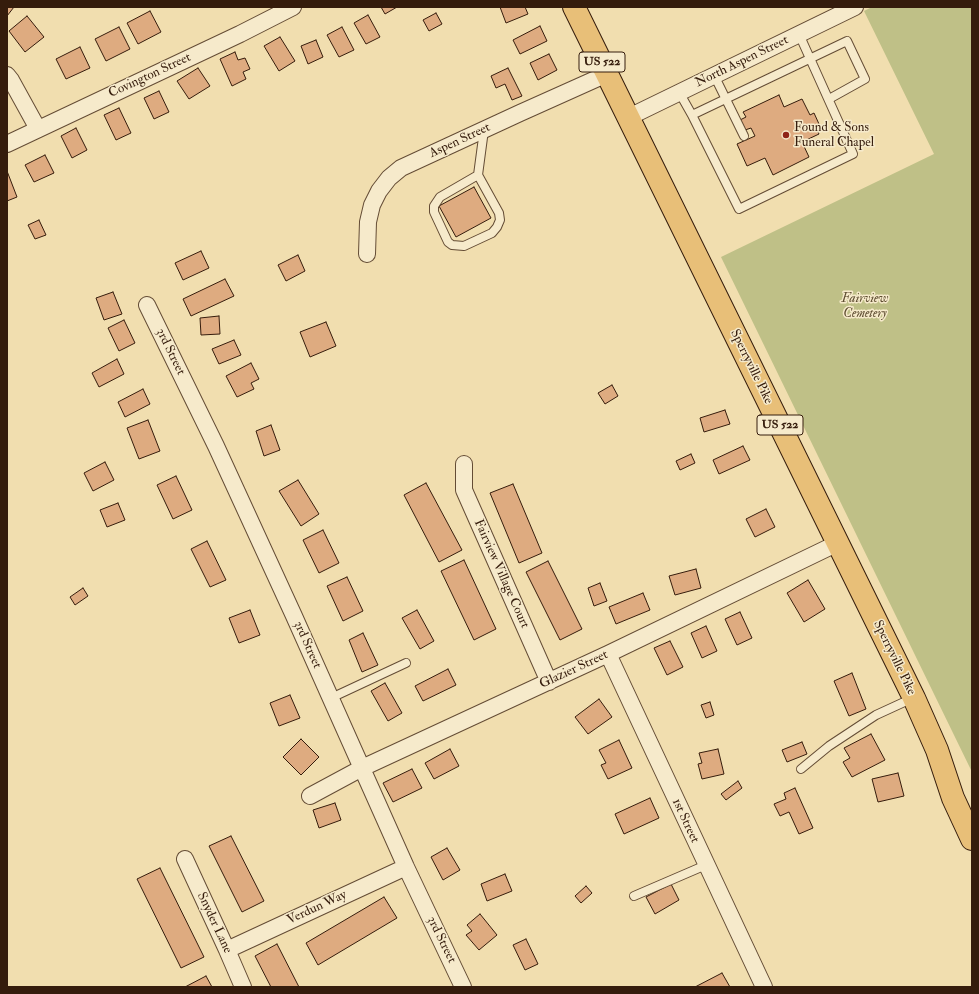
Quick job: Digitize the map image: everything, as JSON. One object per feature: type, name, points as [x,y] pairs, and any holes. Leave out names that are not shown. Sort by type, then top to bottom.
[{"type":"main road","name":"Sperryville Pike","points":[[574,7],[914,698],[937,750],[953,798],[972,839]]},
{"type":"main road","name":"Sperryville Pike","points":[[937,750],[972,809]]},
{"type":"street","name":"Covington Street","points":[[7,144],[294,7]]},
{"type":"street","name":"North Aspen Street","points":[[629,117],[855,7]]},
{"type":"street","name":"Aspen Street","points":[[367,254],[368,222],[372,205],[379,191],[389,178],[401,168],[608,74]]},
{"type":"street","points":[[7,75],[38,129]]},
{"type":"street","name":"3rd Street","points":[[147,305],[216,446],[406,867],[463,987]]},
{"type":"street","name":"Fairview Village Court","points":[[464,464],[464,490],[549,682]]},
{"type":"street","name":"Glazier Street","points":[[310,796],[362,768],[549,682],[838,544]]},
{"type":"street","name":"1st Street","points":[[608,654],[764,987]]},
{"type":"street","name":"Snyder Lane","points":[[185,859],[243,987]]},
{"type":"street","name":"Verdun Way","points":[[227,950],[406,867]]},
{"type":"lane","points":[[679,92],[739,209],[853,154],[799,34]]},
{"type":"lane","points":[[692,115],[811,60],[847,41],[865,79],[829,99]]},
{"type":"lane","points":[[714,75],[744,136]]},
{"type":"lane","points":[[478,175],[440,196],[434,206],[434,212],[448,242],[452,245],[464,246],[492,233],[500,220],[499,213],[478,175],[484,130]]},
{"type":"lane","points":[[331,698],[406,663]]},
{"type":"lane","points":[[801,769],[829,746],[876,714],[914,698]]},
{"type":"lane","points":[[634,896],[706,865]]},
{"type":"green space","name":"Fairview Cemetery","points":[[872,7],[972,7],[972,772],[721,257],[934,154],[864,11]]},
{"type":"building","points":[[7,7],[14,7],[7,16]]},
{"type":"building","points":[[381,7],[397,7],[385,14]]},
{"type":"building","points":[[500,7],[525,7],[528,14],[506,23]]},
{"type":"building","points":[[150,11],[161,32],[138,44],[127,23]]},
{"type":"building","points":[[436,13],[442,24],[429,31],[423,20]]},
{"type":"building","points":[[368,15],[380,37],[366,44],[354,23]]},
{"type":"building","points":[[27,16],[44,37],[25,52],[9,31]]},
{"type":"building","points":[[540,26],[547,41],[520,54],[513,40]]},
{"type":"building","points":[[119,27],[130,49],[106,61],[95,39]]},
{"type":"building","points":[[342,27],[354,50],[339,57],[327,35]]},
{"type":"building","points":[[280,37],[295,61],[279,71],[264,46]]},
{"type":"building","points":[[316,40],[323,57],[308,64],[301,46]]},
{"type":"building","points":[[80,47],[90,68],[66,79],[56,59]]},
{"type":"building","points":[[235,52],[238,60],[245,58],[250,69],[243,72],[246,79],[232,86],[220,59]]},
{"type":"building","points":[[549,54],[557,70],[538,80],[530,63]]},
{"type":"building","points":[[198,68],[210,86],[189,99],[177,81]]},
{"type":"building","points":[[508,68],[522,96],[512,100],[505,84],[496,88],[491,76]]},
{"type":"building","points":[[159,91],[169,112],[154,119],[144,98]]},
{"type":"building","name":"Found & Sons Funeral Chapel","points":[[779,95],[784,107],[802,99],[810,115],[814,113],[819,124],[815,126],[819,134],[802,142],[809,157],[773,175],[765,158],[747,166],[737,144],[755,136],[751,128],[745,130],[740,120],[746,117],[743,112]]},
{"type":"building","points":[[119,108],[131,133],[116,140],[104,115]]},
{"type":"building","points":[[76,128],[87,150],[72,158],[61,136]]},
{"type":"building","points":[[45,155],[54,173],[34,182],[25,165]]},
{"type":"building","points":[[7,171],[17,197],[7,201]]},
{"type":"building","points":[[474,187],[491,218],[456,237],[439,206]]},
{"type":"building","points":[[39,220],[46,235],[35,239],[28,225]]},
{"type":"building","points":[[201,251],[209,268],[183,280],[175,263]]},
{"type":"building","points":[[298,255],[305,271],[286,281],[278,265]]},
{"type":"building","points":[[225,279],[234,296],[191,316],[183,299]]},
{"type":"building","points":[[113,292],[122,314],[104,320],[96,298]]},
{"type":"building","points":[[219,316],[220,334],[201,335],[200,318]]},
{"type":"building","points":[[124,320],[135,343],[119,351],[108,328]]},
{"type":"building","points":[[326,322],[336,346],[310,357],[300,332]]},
{"type":"building","points":[[234,340],[241,355],[219,364],[212,349]]},
{"type":"building","points":[[117,359],[124,374],[99,387],[92,373]]},
{"type":"building","points":[[251,363],[259,379],[251,383],[254,389],[237,397],[226,376]]},
{"type":"building","points":[[612,385],[618,396],[605,404],[598,393]]},
{"type":"building","points":[[143,389],[150,404],[125,417],[118,402]]},
{"type":"building","points":[[725,410],[730,424],[704,432],[700,418]]},
{"type":"building","points":[[148,420],[160,451],[139,459],[127,428]]},
{"type":"building","points":[[271,425],[280,450],[264,456],[256,431]]},
{"type":"building","points":[[743,446],[750,460],[719,474],[713,460]]},
{"type":"building","points":[[691,454],[695,463],[680,470],[676,461]]},
{"type":"building","points":[[105,462],[114,480],[93,491],[84,473]]},
{"type":"building","points":[[176,476],[192,510],[173,519],[157,485]]},
{"type":"building","points":[[298,480],[319,514],[301,526],[279,491]]},
{"type":"building","points":[[426,483],[462,550],[439,562],[404,495]]},
{"type":"building","points":[[513,484],[542,553],[519,563],[490,493]]},
{"type":"building","points":[[118,503],[125,520],[107,527],[100,510]]},
{"type":"building","points":[[766,509],[775,527],[755,537],[746,519]]},
{"type":"building","points":[[323,530],[339,563],[319,573],[303,540]]},
{"type":"building","points":[[207,541],[226,580],[210,587],[191,549]]},
{"type":"building","points":[[464,560],[496,629],[474,640],[441,571]]},
{"type":"building","points":[[548,561],[582,629],[560,640],[526,572]]},
{"type":"building","points":[[696,569],[701,588],[675,595],[669,576]]},
{"type":"building","points":[[347,577],[363,611],[343,621],[327,586]]},
{"type":"building","points":[[808,580],[825,609],[804,622],[787,593]]},
{"type":"building","points":[[600,583],[607,601],[594,606],[588,588]]},
{"type":"building","points":[[83,588],[88,596],[75,605],[70,597]]},
{"type":"building","points":[[643,593],[650,610],[616,624],[609,607]]},
{"type":"building","points":[[250,610],[260,635],[239,643],[229,618]]},
{"type":"building","points":[[417,610],[434,641],[420,649],[402,618]]},
{"type":"building","points":[[740,612],[752,638],[737,645],[725,619]]},
{"type":"building","points":[[706,626],[717,651],[702,658],[691,633]]},
{"type":"building","points":[[363,633],[378,665],[362,672],[349,640]]},
{"type":"building","points":[[670,641],[683,667],[667,675],[654,648]]},
{"type":"building","points":[[448,669],[456,685],[423,701],[415,686]]},
{"type":"building","points":[[852,673],[866,709],[849,716],[834,681]]},
{"type":"building","points":[[385,683],[402,713],[388,721],[371,691]]},
{"type":"building","points":[[290,695],[300,718],[279,726],[270,703]]},
{"type":"building","points":[[599,699],[612,717],[588,734],[575,717]]},
{"type":"building","points":[[710,702],[714,715],[706,718],[701,705]]},
{"type":"building","points":[[871,734],[885,760],[852,777],[843,762],[850,758],[844,748]]},
{"type":"building","points":[[301,739],[319,757],[301,775],[283,757]]},
{"type":"building","points":[[619,740],[632,768],[608,779],[601,765],[606,763],[599,750]]},
{"type":"building","points":[[802,742],[807,754],[787,762],[782,750]]},
{"type":"building","points":[[450,749],[459,766],[434,779],[425,763]]},
{"type":"building","points":[[718,749],[724,774],[702,779],[698,764],[702,763],[699,753]]},
{"type":"building","points":[[412,769],[422,788],[393,802],[383,783]]},
{"type":"building","points":[[898,773],[904,796],[878,802],[872,779]]},
{"type":"building","points":[[738,781],[742,788],[726,800],[721,794]]},
{"type":"building","points":[[795,788],[813,828],[799,834],[789,812],[780,816],[774,804],[786,799],[784,793]]},
{"type":"building","points":[[650,798],[659,818],[624,834],[615,814]]},
{"type":"building","points":[[335,803],[341,820],[319,828],[313,810]]},
{"type":"building","points":[[231,836],[264,901],[242,912],[209,846]]},
{"type":"building","points":[[447,848],[460,870],[443,880],[431,857]]},
{"type":"building","points":[[160,868],[204,957],[181,968],[137,879]]},
{"type":"building","points":[[505,874],[512,891],[487,901],[481,884]]},
{"type":"building","points":[[671,884],[679,900],[655,914],[646,897]]},
{"type":"building","points":[[586,886],[592,893],[581,903],[575,896]]},
{"type":"building","points":[[384,897],[397,918],[318,965],[306,943]]},
{"type":"building","points":[[480,914],[497,935],[479,950],[466,935],[472,931],[467,925]]},
{"type":"building","points":[[526,939],[538,964],[525,970],[513,945]]},
{"type":"building","points":[[277,944],[299,987],[271,987],[255,956]]},
{"type":"building","points":[[722,973],[730,987],[695,987]]},
{"type":"building","points":[[206,976],[212,987],[185,987]]},
{"type":"place","name":"Found & Sons Funeral Chapel","points":[[786,135]]}]
